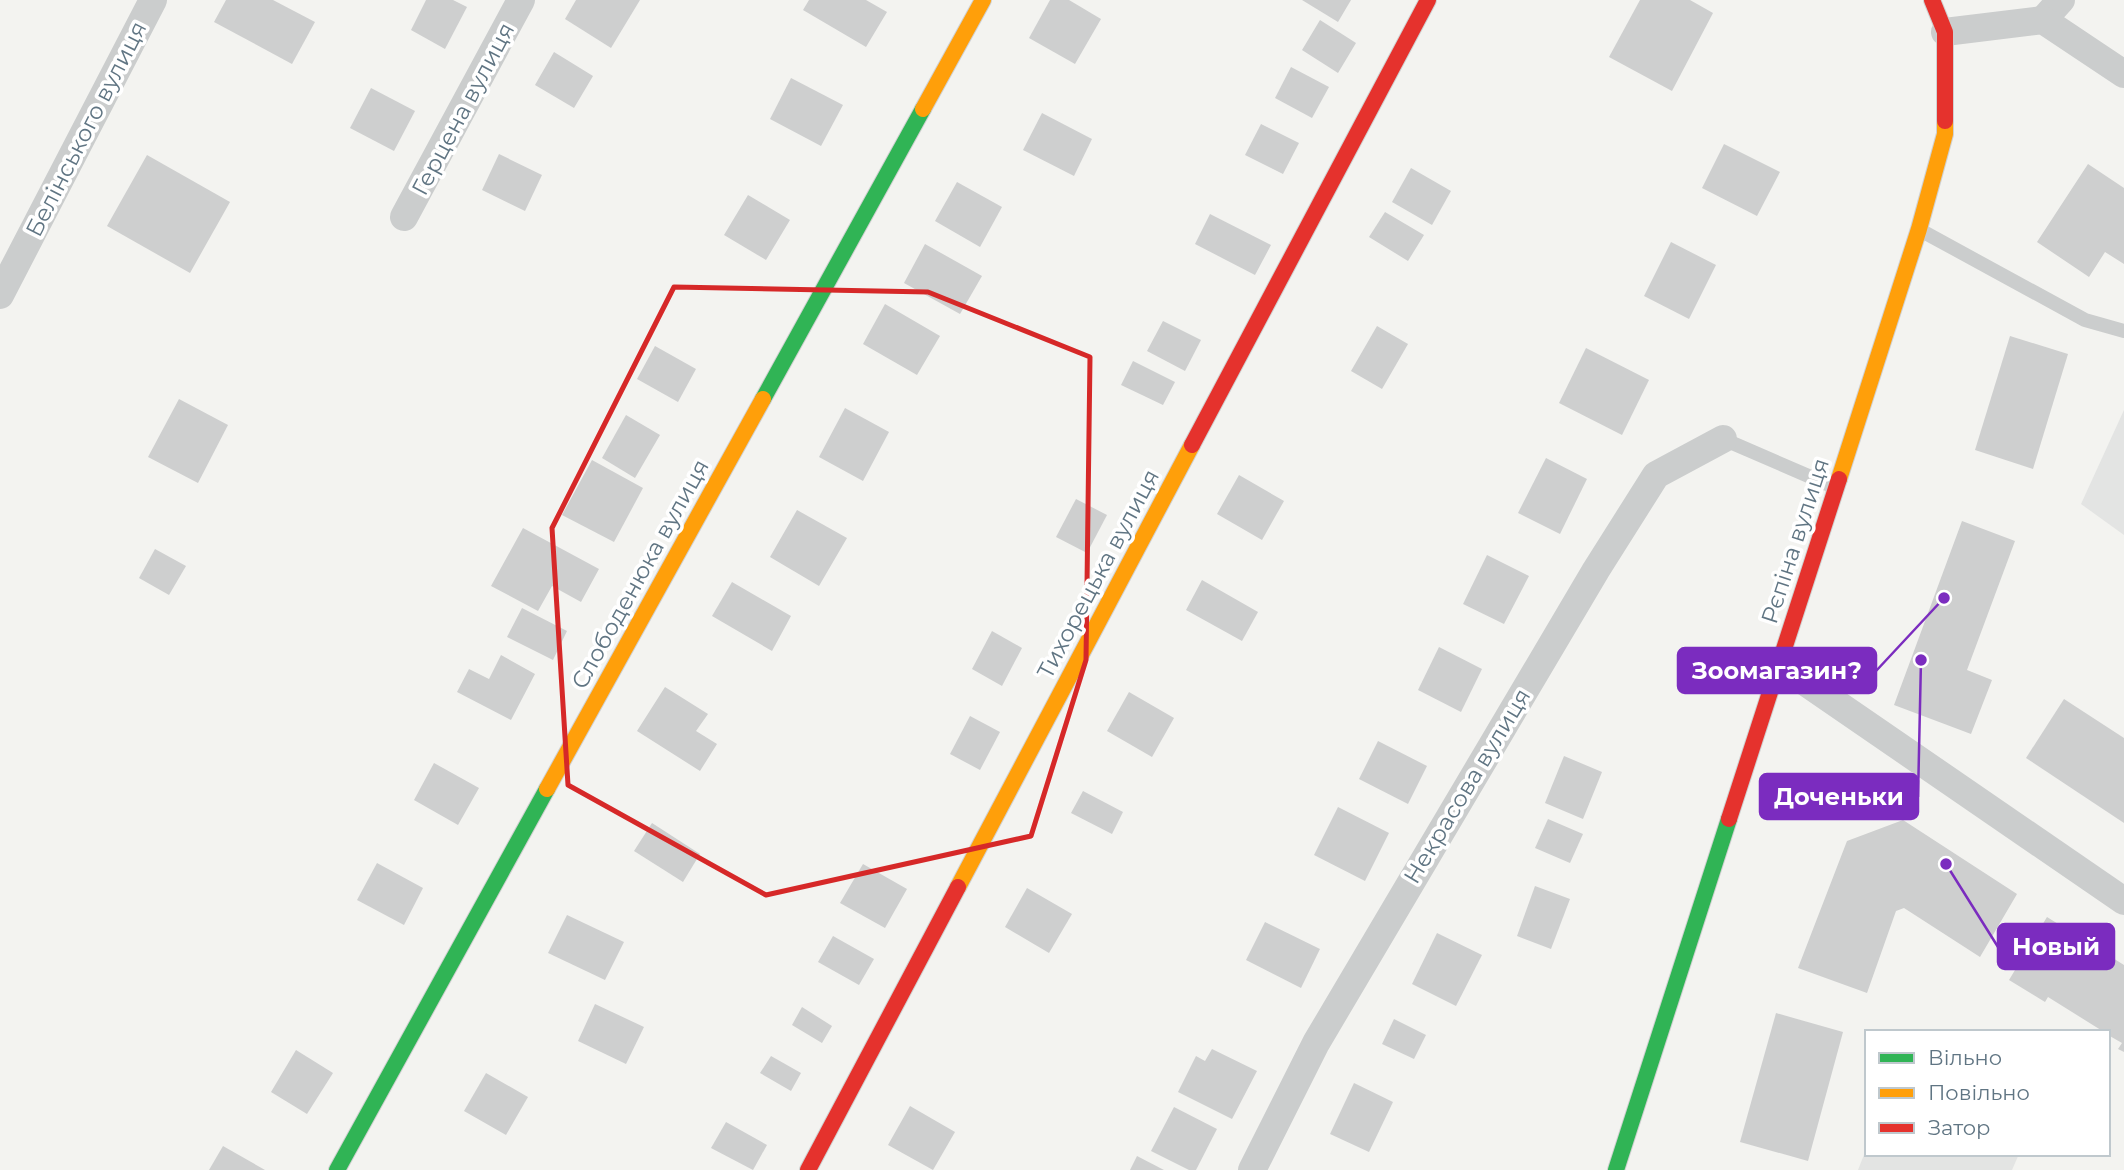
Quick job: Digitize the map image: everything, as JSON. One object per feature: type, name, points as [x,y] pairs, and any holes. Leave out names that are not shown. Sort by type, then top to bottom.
[{"type":"street","name":"Белінського вулиця","points":[[0,295],[153,0]]},
{"type":"street","name":"Герцена вулиця","points":[[404,217],[521,0]]},
{"type":"street","name":"Слободенюка вулиця","points":[[337,1170],[983,0]]},
{"type":"street","name":"Тихорецька вулиця","points":[[808,1170],[1428,0]]},
{"type":"street","name":"Рєпіна вулиця","points":[[1616,1170],[1919,229],[1945,134],[1945,32],[1932,0]]},
{"type":"street","points":[[1945,32],[2052,10],[2124,74]]},
{"type":"street","name":"Некрасова вулиця","points":[[1252,1170],[1316,1042],[1596,570],[1656,475],[1723,439]]},
{"type":"street","points":[[1779,664],[2124,901]]},
{"type":"lane","points":[[1919,229],[2085,320],[2124,331]]},
{"type":"lane","points":[[1723,439],[1836,488]]},
{"type":"highlighted area","points":[[674,287],[928,292],[1090,357],[1086,660],[1031,836],[766,895],[568,785],[552,528]]},
{"type":"shaded area","points":[[2124,410],[2124,535],[2081,504]]},
{"type":"shaded area","points":[[1865,1152],[1865,1156],[2018,1156],[2012,1170],[1858,1170]]},
{"type":"building","points":[[226,0],[273,0],[315,22],[292,64],[214,22]]},
{"type":"building","points":[[426,0],[453,0],[467,7],[445,49],[411,30]]},
{"type":"building","points":[[576,0],[640,0],[611,48],[565,19]]},
{"type":"building","points":[[809,0],[866,0],[887,12],[866,47],[803,10]]},
{"type":"building","points":[[1050,0],[1069,0],[1101,19],[1075,64],[1029,38]]},
{"type":"building","points":[[1302,0],[1351,0],[1338,22]]},
{"type":"building","points":[[1640,0],[1690,0],[1713,13],[1672,91],[1609,57]]},
{"type":"building","points":[[1320,20],[1356,43],[1338,73],[1302,50]]},
{"type":"building","points":[[554,52],[593,76],[574,108],[535,85]]},
{"type":"building","points":[[1291,67],[1329,87],[1312,118],[1275,98]]},
{"type":"building","points":[[791,78],[843,105],[821,146],[770,119]]},
{"type":"building","points":[[371,88],[415,111],[394,151],[350,128]]},
{"type":"building","points":[[1042,113],[1092,139],[1074,176],[1023,150]]},
{"type":"building","points":[[1261,124],[1299,143],[1283,174],[1245,155]]},
{"type":"building","points":[[1724,144],[1780,172],[1757,216],[1702,188]]},
{"type":"building","points":[[499,154],[542,175],[525,211],[482,190]]},
{"type":"building","points":[[147,155],[230,202],[190,273],[107,226]]},
{"type":"building","points":[[2088,164],[2124,188],[2124,264],[2105,252],[2089,277],[2037,242]]},
{"type":"building","points":[[1411,168],[1451,191],[1432,225],[1392,202]]},
{"type":"building","points":[[957,182],[1002,207],[980,247],[935,221]]},
{"type":"building","points":[[748,195],[790,220],[766,260],[724,235]]},
{"type":"building","points":[[1385,212],[1424,235],[1408,261],[1369,237]]},
{"type":"building","points":[[1210,214],[1271,245],[1255,275],[1195,244]]},
{"type":"building","points":[[1671,242],[1716,265],[1689,319],[1644,296]]},
{"type":"building","points":[[925,244],[982,276],[960,314],[904,283]]},
{"type":"building","points":[[885,304],[940,336],[917,375],[863,344]]},
{"type":"building","points":[[1163,321],[1201,340],[1185,371],[1147,351]]},
{"type":"building","points":[[1377,326],[1408,344],[1382,389],[1351,371]]},
{"type":"building","points":[[2010,336],[2068,354],[2033,469],[1975,450]]},
{"type":"building","points":[[655,346],[696,369],[678,402],[637,379]]},
{"type":"building","points":[[1586,348],[1649,380],[1622,435],[1559,403]]},
{"type":"building","points":[[1133,361],[1175,382],[1163,405],[1121,385]]},
{"type":"building","points":[[179,399],[228,425],[198,483],[148,457]]},
{"type":"building","points":[[845,408],[889,432],[863,481],[819,457]]},
{"type":"building","points":[[626,415],[660,435],[635,478],[602,458]]},
{"type":"building","points":[[1546,458],[1587,479],[1560,534],[1518,513]]},
{"type":"building","points":[[592,460],[643,488],[614,542],[562,515]]},
{"type":"building","points":[[1239,475],[1284,501],[1262,540],[1217,514]]},
{"type":"building","points":[[1076,499],[1107,515],[1087,553],[1056,537]]},
{"type":"building","points":[[797,510],[847,538],[819,586],[770,557]]},
{"type":"building","points":[[1962,521],[2015,541],[1967,670],[1992,680],[1971,734],[1894,705]]},
{"type":"building","points":[[523,528],[599,569],[581,602],[552,586],[538,611],[491,586]]},
{"type":"building","points":[[155,549],[186,566],[169,595],[139,578]]},
{"type":"building","points":[[1487,555],[1529,576],[1504,624],[1463,604]]},
{"type":"building","points":[[1202,580],[1258,612],[1242,641],[1186,610]]},
{"type":"building","points":[[732,582],[791,616],[772,651],[712,616]]},
{"type":"building","points":[[522,608],[567,631],[553,660],[507,637]]},
{"type":"building","points":[[992,631],[1022,648],[1002,686],[972,669]]},
{"type":"building","points":[[1439,647],[1482,669],[1461,712],[1418,690]]},
{"type":"building","points":[[501,655],[535,674],[511,720],[457,692],[469,669],[489,679]]},
{"type":"building","points":[[665,687],[708,714],[696,731],[717,744],[700,771],[637,731]]},
{"type":"building","points":[[1129,692],[1174,718],[1152,757],[1107,731]]},
{"type":"building","points":[[2064,699],[2124,738],[2124,823],[2026,758]]},
{"type":"building","points":[[970,716],[1000,732],[980,770],[950,754]]},
{"type":"building","points":[[1378,741],[1427,766],[1408,804],[1359,779]]},
{"type":"building","points":[[1564,756],[1602,772],[1583,819],[1545,803]]},
{"type":"building","points":[[434,763],[479,788],[458,825],[414,800]]},
{"type":"building","points":[[1083,791],[1123,812],[1112,834],[1071,813]]},
{"type":"building","points":[[1338,807],[1389,833],[1365,881],[1314,855]]},
{"type":"building","points":[[1548,819],[1583,834],[1570,863],[1535,848]]},
{"type":"building","points":[[1903,820],[2017,894],[1980,957],[1904,908],[1896,911],[1867,993],[1798,968],[1847,841]]},
{"type":"building","points":[[652,823],[700,854],[683,882],[634,851]]},
{"type":"building","points":[[377,863],[423,888],[404,925],[357,900]]},
{"type":"building","points":[[863,864],[907,889],[885,928],[840,903]]},
{"type":"building","points":[[1535,886],[1570,899],[1551,949],[1517,936]]},
{"type":"building","points":[[1027,888],[1072,914],[1049,953],[1005,927]]},
{"type":"building","points":[[567,915],[624,942],[605,980],[548,953]]},
{"type":"building","points":[[2047,917],[2124,965],[2124,1052],[2118,1049],[2122,1043],[2110,1036],[2110,1030],[2101,1030],[2048,997],[2045,1002],[2009,980]]},
{"type":"building","points":[[1265,922],[1320,949],[1301,988],[1246,960]]},
{"type":"building","points":[[1437,933],[1482,955],[1456,1006],[1412,984]]},
{"type":"building","points":[[833,936],[874,959],[859,985],[818,962]]},
{"type":"building","points":[[595,1004],[644,1027],[626,1064],[578,1041]]},
{"type":"building","points":[[802,1007],[832,1026],[822,1043],[792,1025]]},
{"type":"building","points":[[1776,1013],[1843,1032],[1808,1161],[1740,1142]]},
{"type":"building","points":[[1394,1019],[1426,1035],[1414,1059],[1382,1044]]},
{"type":"building","points":[[1212,1049],[1257,1071],[1232,1119],[1178,1092],[1196,1056],[1205,1061]]},
{"type":"building","points":[[296,1050],[333,1073],[307,1114],[271,1092]]},
{"type":"building","points":[[771,1056],[801,1073],[791,1091],[760,1073]]},
{"type":"building","points":[[486,1073],[528,1097],[506,1135],[464,1111]]},
{"type":"building","points":[[1354,1083],[1393,1102],[1369,1152],[1330,1134]]},
{"type":"building","points":[[910,1106],[955,1132],[933,1170],[888,1145]]},
{"type":"building","points":[[1174,1107],[1217,1129],[1196,1170],[1189,1170],[1151,1151]]},
{"type":"building","points":[[726,1122],[767,1145],[753,1170],[711,1148]]},
{"type":"building","points":[[223,1146],[265,1170],[209,1170]]},
{"type":"building","points":[[1137,1156],[1164,1170],[1130,1170]]},
{"type":"traffic: fast","points":[[763,399],[923,109]]},
{"type":"traffic: fast","points":[[337,1170],[547,789]]},
{"type":"traffic: fast","points":[[1616,1170],[1729,819]]},
{"type":"traffic: slow","points":[[923,109],[983,0]]},
{"type":"traffic: slow","points":[[1839,479],[1919,229],[1945,134],[1945,121]]},
{"type":"traffic: slow","points":[[547,789],[763,399]]},
{"type":"traffic: slow","points":[[958,887],[1192,445]]},
{"type":"traffic: jam","points":[[1192,445],[1428,0]]},
{"type":"traffic: jam","points":[[1932,0],[1945,32],[1945,121]]},
{"type":"traffic: jam","points":[[1729,819],[1839,479]]},
{"type":"traffic: jam","points":[[808,1170],[958,887]]},
{"type":"place","name":"Зоомагазин?","points":[[1944,598]]},
{"type":"place","name":"Доченьки","points":[[1921,660]]},
{"type":"place","name":"Новый","points":[[1946,864]]}]
